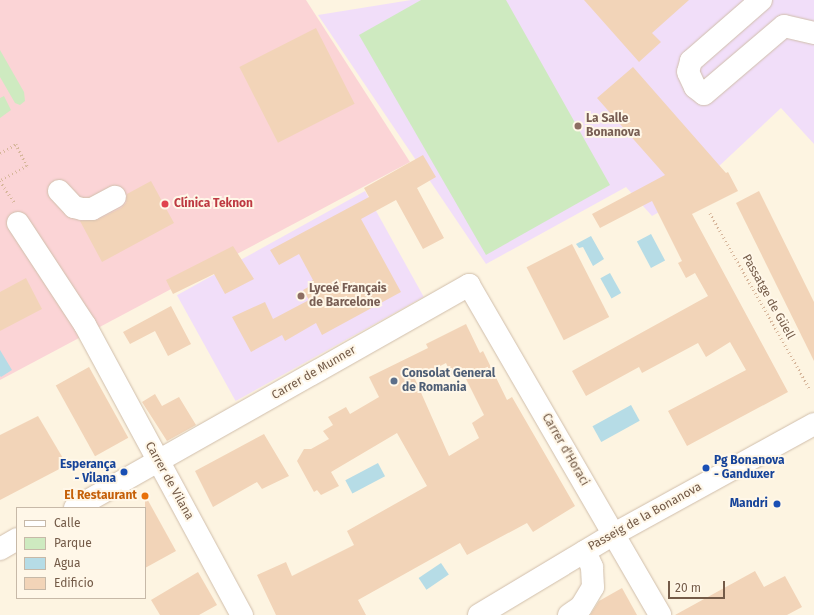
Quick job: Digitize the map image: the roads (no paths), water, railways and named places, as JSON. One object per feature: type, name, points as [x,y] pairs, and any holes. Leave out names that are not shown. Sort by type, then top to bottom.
[{"type":"street","points":[[761,0],[691,61],[688,72],[695,87],[704,94],[714,89],[784,26],[814,33]]},
{"type":"street","points":[[59,191],[74,207],[82,209],[92,209],[115,197]]},
{"type":"street","name":"Carrer de Vilana","points":[[18,216],[85,325],[96,348],[242,615]]},
{"type":"street","name":"Carrer de Munner","points":[[77,507],[159,462],[469,285]]},
{"type":"street","name":"Carrer d'Horaci","points":[[469,285],[660,615]]},
{"type":"street","name":"Passeig de la Bonanova","points":[[486,613],[614,534],[813,428]]},
{"type":"street","points":[[0,549],[16,540]]},
{"type":"street","points":[[569,615],[581,607],[593,586],[592,567],[585,551]]},
{"type":"water","points":[[651,234],[665,260],[651,268],[637,242]]},
{"type":"water","points":[[591,236],[604,259],[593,266],[583,247],[579,248],[576,244]]},
{"type":"water","points":[[610,273],[621,293],[612,298],[600,278]]},
{"type":"water","points":[[0,350],[12,370],[1,377],[0,376]]},
{"type":"water","points":[[631,405],[640,421],[601,442],[593,426]]},
{"type":"water","points":[[378,463],[385,476],[352,494],[345,480]]},
{"type":"water","points":[[441,563],[449,575],[426,590],[419,578]]},
{"type":"place","name":"La Salle Bonanova","points":[[578,126]]},
{"type":"place","name":"Clínica Teknon","points":[[165,204]]},
{"type":"place","name":"Lyceé Français de Barcelone","points":[[301,296]]},
{"type":"place","name":"Consolat General de Romania","points":[[394,381]]},
{"type":"place","name":"Pg Bonanova - Ganduxer","points":[[706,468]]},
{"type":"place","name":"Esperança - Vilana","points":[[124,472]]},
{"type":"place","name":"El Restaurant","points":[[145,496]]},
{"type":"place","name":"Mandri","points":[[777,504]]}]
